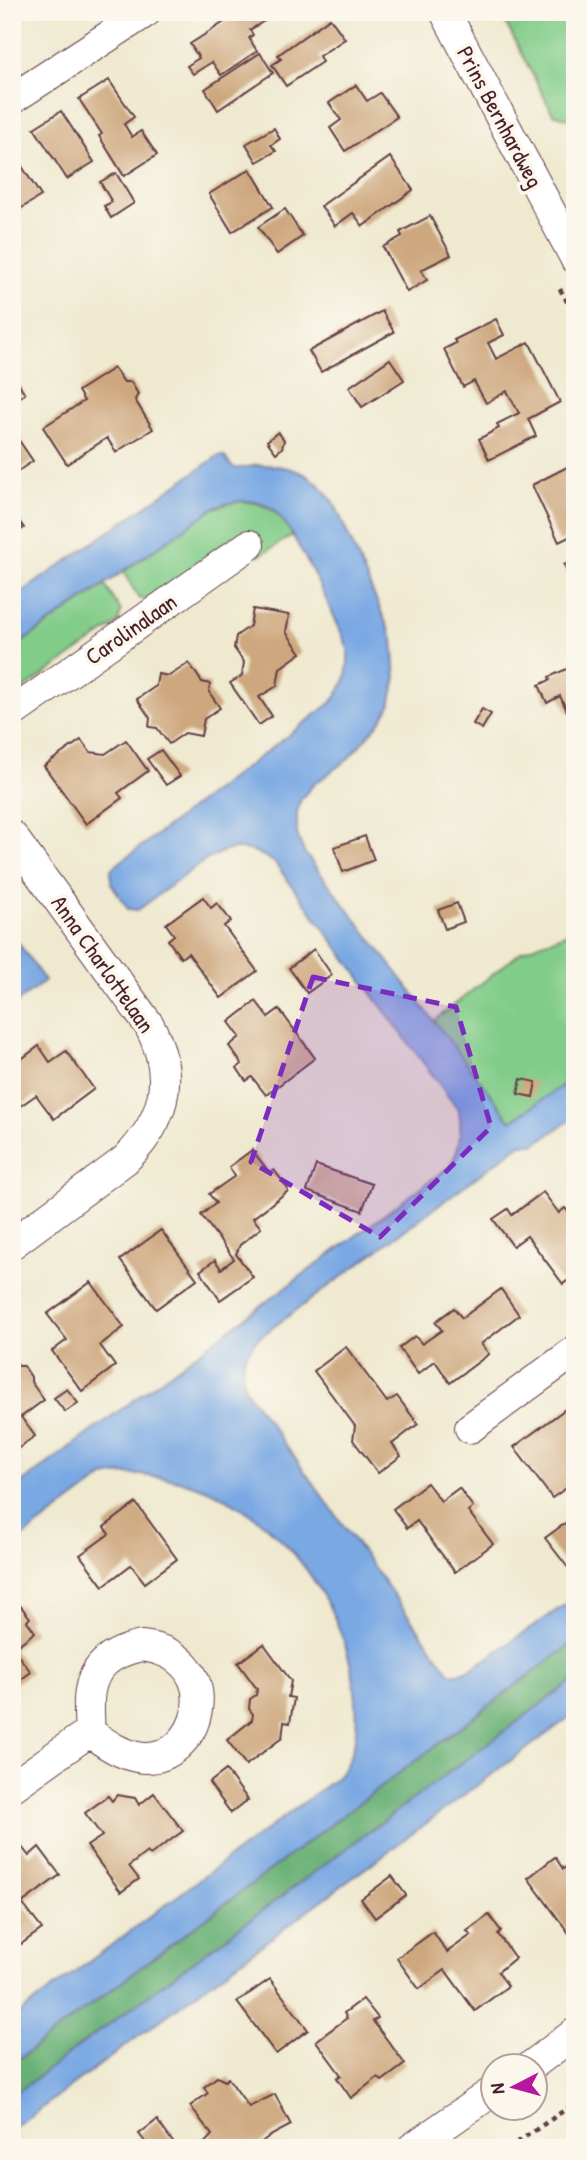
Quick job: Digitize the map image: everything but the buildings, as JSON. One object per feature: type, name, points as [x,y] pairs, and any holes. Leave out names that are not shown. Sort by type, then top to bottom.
[{"type":"street","points":[[12,99],[146,12]]},
{"type":"street","name":"Prins Bernhardweg","points":[[445,12],[575,258]]},
{"type":"street","name":"Carolinalaan","points":[[12,712],[249,545]]},
{"type":"street","name":"Anna Charlottelaan","points":[[12,836],[149,1025],[158,1041],[165,1075],[159,1111],[140,1146],[12,1244]]},
{"type":"street","points":[[470,1428],[575,1350]]},
{"type":"street","points":[[12,1787],[89,1732]]},
{"type":"street","points":[[548,2054],[575,2034]]},
{"type":"street","points":[[412,2148],[478,2102]]},
{"type":"path","points":[[509,2148],[575,2103]]},
{"type":"highlighted area","points":[[313,977],[456,1007],[491,1127],[380,1237],[251,1162]]},
{"type":"green space","points":[[500,12],[575,12],[575,114],[568,119],[553,114]]},
{"type":"green space","points":[[237,501],[256,503],[270,509],[282,519],[293,535],[259,556],[244,534],[152,599],[140,599],[123,572],[214,508]]},
{"type":"green space","points":[[105,585],[121,611],[118,623],[12,697],[12,649]]},
{"type":"green space","points":[[575,930],[575,1077],[511,1121],[434,1021],[522,951]]},
{"type":"green space","points":[[575,1641],[575,1679],[12,2096],[12,2064]]},
{"type":"water","points":[[218,456],[224,456],[235,468],[271,465],[294,470],[321,487],[336,507],[393,639],[396,678],[390,706],[348,759],[313,785],[301,799],[297,812],[297,834],[304,852],[511,1121],[575,1077],[575,1117],[535,1144],[521,1144],[256,1340],[243,1362],[245,1389],[450,1673],[458,1674],[471,1669],[575,1598],[575,1641],[12,2064],[12,2019],[335,1779],[352,1752],[357,1721],[350,1660],[337,1623],[318,1587],[294,1554],[265,1525],[233,1502],[196,1486],[157,1477],[111,1475],[104,1477],[12,1545],[12,1490],[450,1166],[459,1140],[459,1111],[275,863],[250,851],[229,850],[208,859],[138,910],[128,909],[111,883],[111,869],[331,703],[343,684],[348,665],[348,649],[313,573],[280,517],[271,508],[250,501],[228,503],[214,508],[12,649],[12,599]]},
{"type":"water","points":[[18,942],[45,981],[12,1006],[12,943]]},
{"type":"water","points":[[575,1679],[575,1713],[12,2130],[12,2096]]}]
